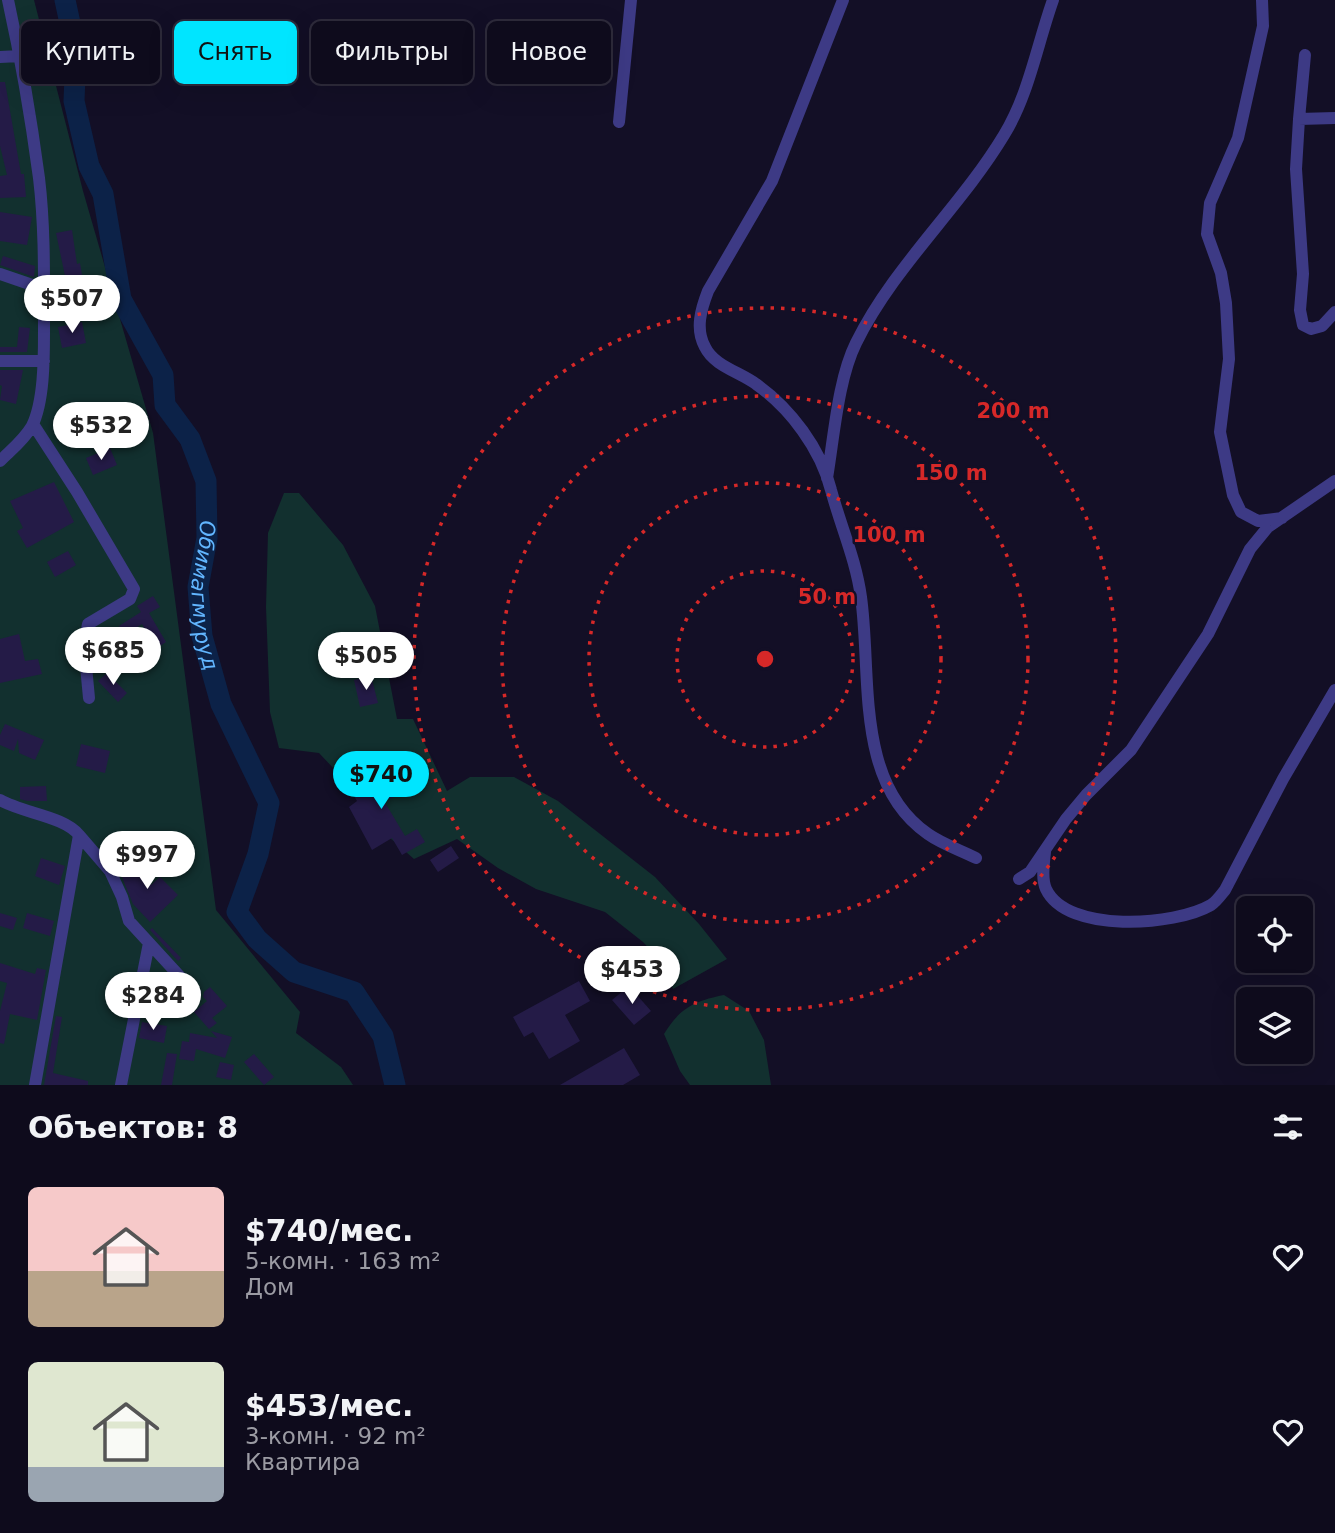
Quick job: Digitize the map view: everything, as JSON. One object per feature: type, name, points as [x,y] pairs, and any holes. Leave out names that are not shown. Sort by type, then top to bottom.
[{"type":"street","points":[[0,461],[20,442],[33,424],[44,360],[39,180],[20,56],[8,0]]},
{"type":"street","points":[[619,122],[631,0]]},
{"type":"street","points":[[843,0],[772,181],[708,291],[700,310],[700,330],[706,349],[716,360],[756,384],[789,413],[818,455],[856,564],[862,598],[873,739],[883,772],[895,801],[908,817],[929,835],[976,858]]},
{"type":"street","points":[[827,478],[846,368],[855,344],[885,292],[1005,134],[1030,79],[1053,0]]},
{"type":"street","points":[[1262,0],[1263,26],[1238,138],[1210,203],[1207,234],[1221,273],[1226,303],[1229,359],[1220,432],[1233,495],[1241,512],[1258,521],[1282,518]]},
{"type":"street","points":[[1305,54],[1296,169],[1303,274],[1300,310],[1303,325],[1311,329],[1322,326],[1335,312]]},
{"type":"street","points":[[0,57],[20,56]]},
{"type":"street","points":[[1299,119],[1335,118]]},
{"type":"street","points":[[0,274],[44,289]]},
{"type":"street","points":[[0,361],[44,360]]},
{"type":"street","points":[[33,424],[134,589],[130,599],[88,625],[84,645],[89,698]]},
{"type":"street","points":[[1019,879],[1030,872],[1086,794],[1131,750],[1208,634],[1250,549],[1268,527],[1335,481]]},
{"type":"street","points":[[1045,851],[1043,870],[1046,888],[1059,906],[1078,916],[1102,921],[1153,922],[1212,905],[1226,890],[1283,779],[1335,690]]},
{"type":"street","points":[[0,800],[77,831],[110,871],[122,897],[129,922],[195,993]]},
{"type":"street","points":[[35,1085],[79,835]]},
{"type":"street","points":[[121,1085],[149,943]]},
{"type":"green space","points":[[0,0],[34,0],[39,21],[21,21],[21,84],[56,84],[83,191],[153,433],[216,910],[300,1012],[296,1033],[341,1067],[353,1085],[0,1085]]},
{"type":"green space","points":[[284,493],[299,493],[343,545],[375,606],[397,719],[413,719],[447,791],[470,777],[514,777],[558,801],[655,877],[727,959],[673,989],[662,962],[643,942],[605,912],[536,889],[498,868],[457,839],[414,859],[381,830],[369,806],[319,753],[279,748],[270,712],[266,607],[268,533]]},
{"type":"green space","points":[[724,995],[749,1011],[764,1040],[771,1085],[690,1085],[680,1071],[664,1034],[689,1007]]},
{"type":"building","points":[[0,82],[5,82],[21,174],[24,174],[26,197],[0,198],[0,176],[7,175],[0,146]]},
{"type":"building","points":[[0,212],[32,217],[27,245],[0,241]]},
{"type":"building","points":[[72,230],[77,264],[80,263],[84,287],[68,290],[56,233]]},
{"type":"building","points":[[3,256],[35,266],[34,277],[0,265]]},
{"type":"building","points":[[82,322],[86,343],[62,348],[58,327]]},
{"type":"building","points":[[19,327],[30,328],[27,352],[0,352],[0,347],[17,347]]},
{"type":"building","points":[[0,370],[23,370],[16,404],[0,400]]},
{"type":"building","points":[[103,405],[105,423],[62,429],[59,411]]},
{"type":"building","points":[[110,448],[117,465],[93,475],[86,458]]},
{"type":"building","points":[[54,482],[74,522],[27,548],[17,531],[23,528],[10,501]]},
{"type":"building","points":[[68,551],[76,565],[55,577],[47,562]]},
{"type":"building","points":[[153,596],[160,607],[149,613],[166,642],[157,648],[142,624],[125,635],[119,626],[141,612],[137,606]]},
{"type":"building","points":[[19,634],[25,661],[38,659],[42,674],[0,683],[0,639]]},
{"type":"building","points":[[115,642],[122,660],[99,668],[93,650]]},
{"type":"building","points":[[107,673],[127,693],[118,702],[98,681]]},
{"type":"building","points":[[371,676],[378,703],[360,707],[354,680]]},
{"type":"building","points":[[5,724],[44,740],[35,760],[19,753],[18,739],[14,751],[0,745],[0,735]]},
{"type":"building","points":[[81,744],[110,751],[105,773],[76,766]]},
{"type":"building","points":[[360,767],[374,790],[416,774],[421,787],[384,801],[405,836],[417,829],[425,842],[402,855],[392,838],[372,850],[349,807],[357,801],[343,777]]},
{"type":"building","points":[[46,786],[47,801],[20,799],[20,787]]},
{"type":"building","points":[[451,846],[459,858],[438,872],[430,860]]},
{"type":"building","points":[[41,858],[65,866],[59,885],[35,876]]},
{"type":"building","points":[[134,860],[151,885],[160,877],[178,895],[150,922],[133,904],[119,870]]},
{"type":"building","points":[[0,913],[17,918],[13,930],[0,926]]},
{"type":"building","points":[[27,913],[54,921],[50,936],[23,928]]},
{"type":"building","points":[[152,928],[181,958],[178,961],[150,930]]},
{"type":"building","points":[[0,963],[35,974],[37,968],[46,970],[37,1020],[10,1014],[4,1044],[0,1043],[0,1011],[7,983],[0,981]]},
{"type":"building","points":[[579,981],[590,1001],[565,1015],[580,1041],[549,1059],[533,1032],[524,1037],[513,1017]]},
{"type":"building","points":[[629,986],[651,1011],[634,1025],[612,1000]]},
{"type":"building","points":[[210,987],[227,1006],[212,1018],[217,1023],[209,1029],[194,1012],[207,1001],[203,997],[204,992]]},
{"type":"building","points":[[56,1016],[62,1017],[53,1073],[88,1081],[88,1085],[44,1085]]},
{"type":"building","points":[[142,1022],[167,1026],[164,1043],[139,1038]]},
{"type":"building","points":[[211,1031],[232,1037],[225,1058],[196,1049],[194,1061],[179,1059],[182,1041],[189,1042],[190,1033],[217,1038]]},
{"type":"building","points":[[624,1048],[640,1075],[623,1085],[560,1085]]},
{"type":"building","points":[[167,1053],[177,1054],[172,1085],[161,1085]]},
{"type":"building","points":[[254,1054],[274,1077],[264,1085],[244,1062]]},
{"type":"building","points":[[220,1062],[234,1065],[231,1080],[216,1077]]},
{"type":"waterway","name":"Обимагмуруд","points":[[65,0],[76,51],[74,101],[89,166],[103,194],[121,299],[163,375],[165,405],[190,439],[206,481],[207,538],[198,587],[202,636],[221,704],[269,803],[258,854],[237,912],[257,939],[294,972],[354,992],[383,1036],[395,1085]]}]
